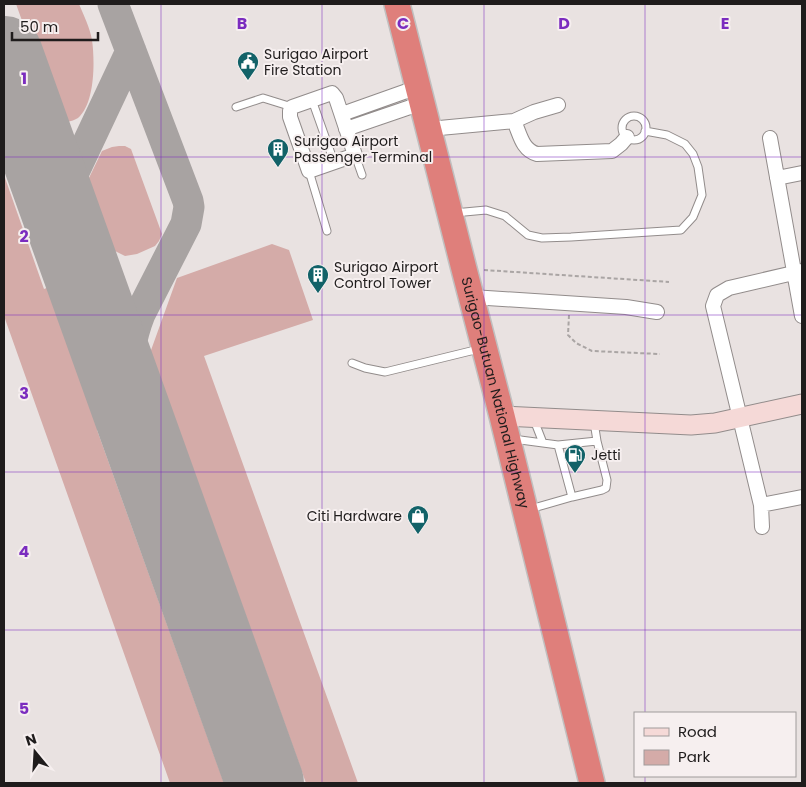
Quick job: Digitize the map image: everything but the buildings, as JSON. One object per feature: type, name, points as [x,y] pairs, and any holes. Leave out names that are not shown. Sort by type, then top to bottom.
[{"type":"highway","name":"Surigao-Butuan National Highway","points":[[397,4],[505,427],[592,783]]},
{"type":"street","points":[[332,93],[342,114],[355,155],[309,171],[290,117],[292,107],[332,93]]},
{"type":"street","points":[[342,114],[420,95]]},
{"type":"street","points":[[346,129],[420,95]]},
{"type":"street","points":[[429,130],[514,121],[558,104]]},
{"type":"street","points":[[514,121],[527,150],[538,154],[612,151],[627,138]]},
{"type":"street","points":[[770,138],[798,273],[802,316]]},
{"type":"street","points":[[777,178],[802,173]]},
{"type":"street","points":[[762,526],[761,505],[713,306],[717,295],[729,288],[798,273]]},
{"type":"street","points":[[472,298],[626,307],[658,312]]},
{"type":"street","points":[[505,427],[534,418],[692,425],[715,423],[802,404]]},
{"type":"street","points":[[761,505],[802,497]]},
{"type":"lane","points":[[236,107],[263,98],[292,107]]},
{"type":"lane","points":[[312,100],[334,162]]},
{"type":"lane","points":[[636,117],[640,118],[645,124],[645,131],[641,138],[634,140],[627,138],[622,131],[622,127],[628,118],[636,117]]},
{"type":"lane","points":[[450,213],[486,210],[505,216],[528,235],[542,238],[681,230],[693,217],[702,195],[698,167],[693,154],[685,144],[667,134],[645,131]]},
{"type":"lane","points":[[355,155],[362,175]]},
{"type":"lane","points":[[309,171],[327,231]]},
{"type":"lane","points":[[352,362],[364,368],[385,372],[484,348]]},
{"type":"lane","points":[[534,418],[543,443]]},
{"type":"lane","points":[[525,511],[572,496],[606,488],[607,480],[597,441],[594,420]]},
{"type":"lane","points":[[505,427],[543,443],[558,445],[597,441]]},
{"type":"lane","points":[[558,445],[572,496]]},
{"type":"path","points":[[464,269],[669,282]]},
{"type":"path","points":[[569,303],[568,335],[576,343],[592,351],[660,354]]},
{"type":"green space","points":[[16,4],[79,4],[91,36],[93,70],[88,103],[77,119],[67,122],[40,48],[33,51]]},
{"type":"green space","points":[[119,146],[131,149],[162,234],[155,246],[137,254],[125,256],[113,250],[88,180],[102,151]]},
{"type":"green space","points":[[4,175],[44,289],[57,284],[108,426],[97,430],[224,783],[170,783],[4,316]]},
{"type":"green space","points":[[272,244],[289,250],[313,320],[204,356],[358,783],[306,783],[169,402],[158,406],[151,386],[160,382],[150,353],[177,278]]},
{"type":"taxiway","points":[[113,4],[189,207],[186,224],[140,314],[130,352],[125,392]]},
{"type":"taxiway","points":[[58,206],[131,51]]},
{"type":"runway","points":[[4,55],[265,783]]},
{"type":"place","name":"Surigao Airport Fire Station","points":[[248,81]]},
{"type":"place","name":"Surigao Airport Passenger Terminal","points":[[278,168]]},
{"type":"place","name":"Surigao Airport Control Tower","points":[[318,294]]},
{"type":"place","name":"Jetti","points":[[575,474]]},
{"type":"place","name":"Citi Hardware","points":[[418,535]]}]
